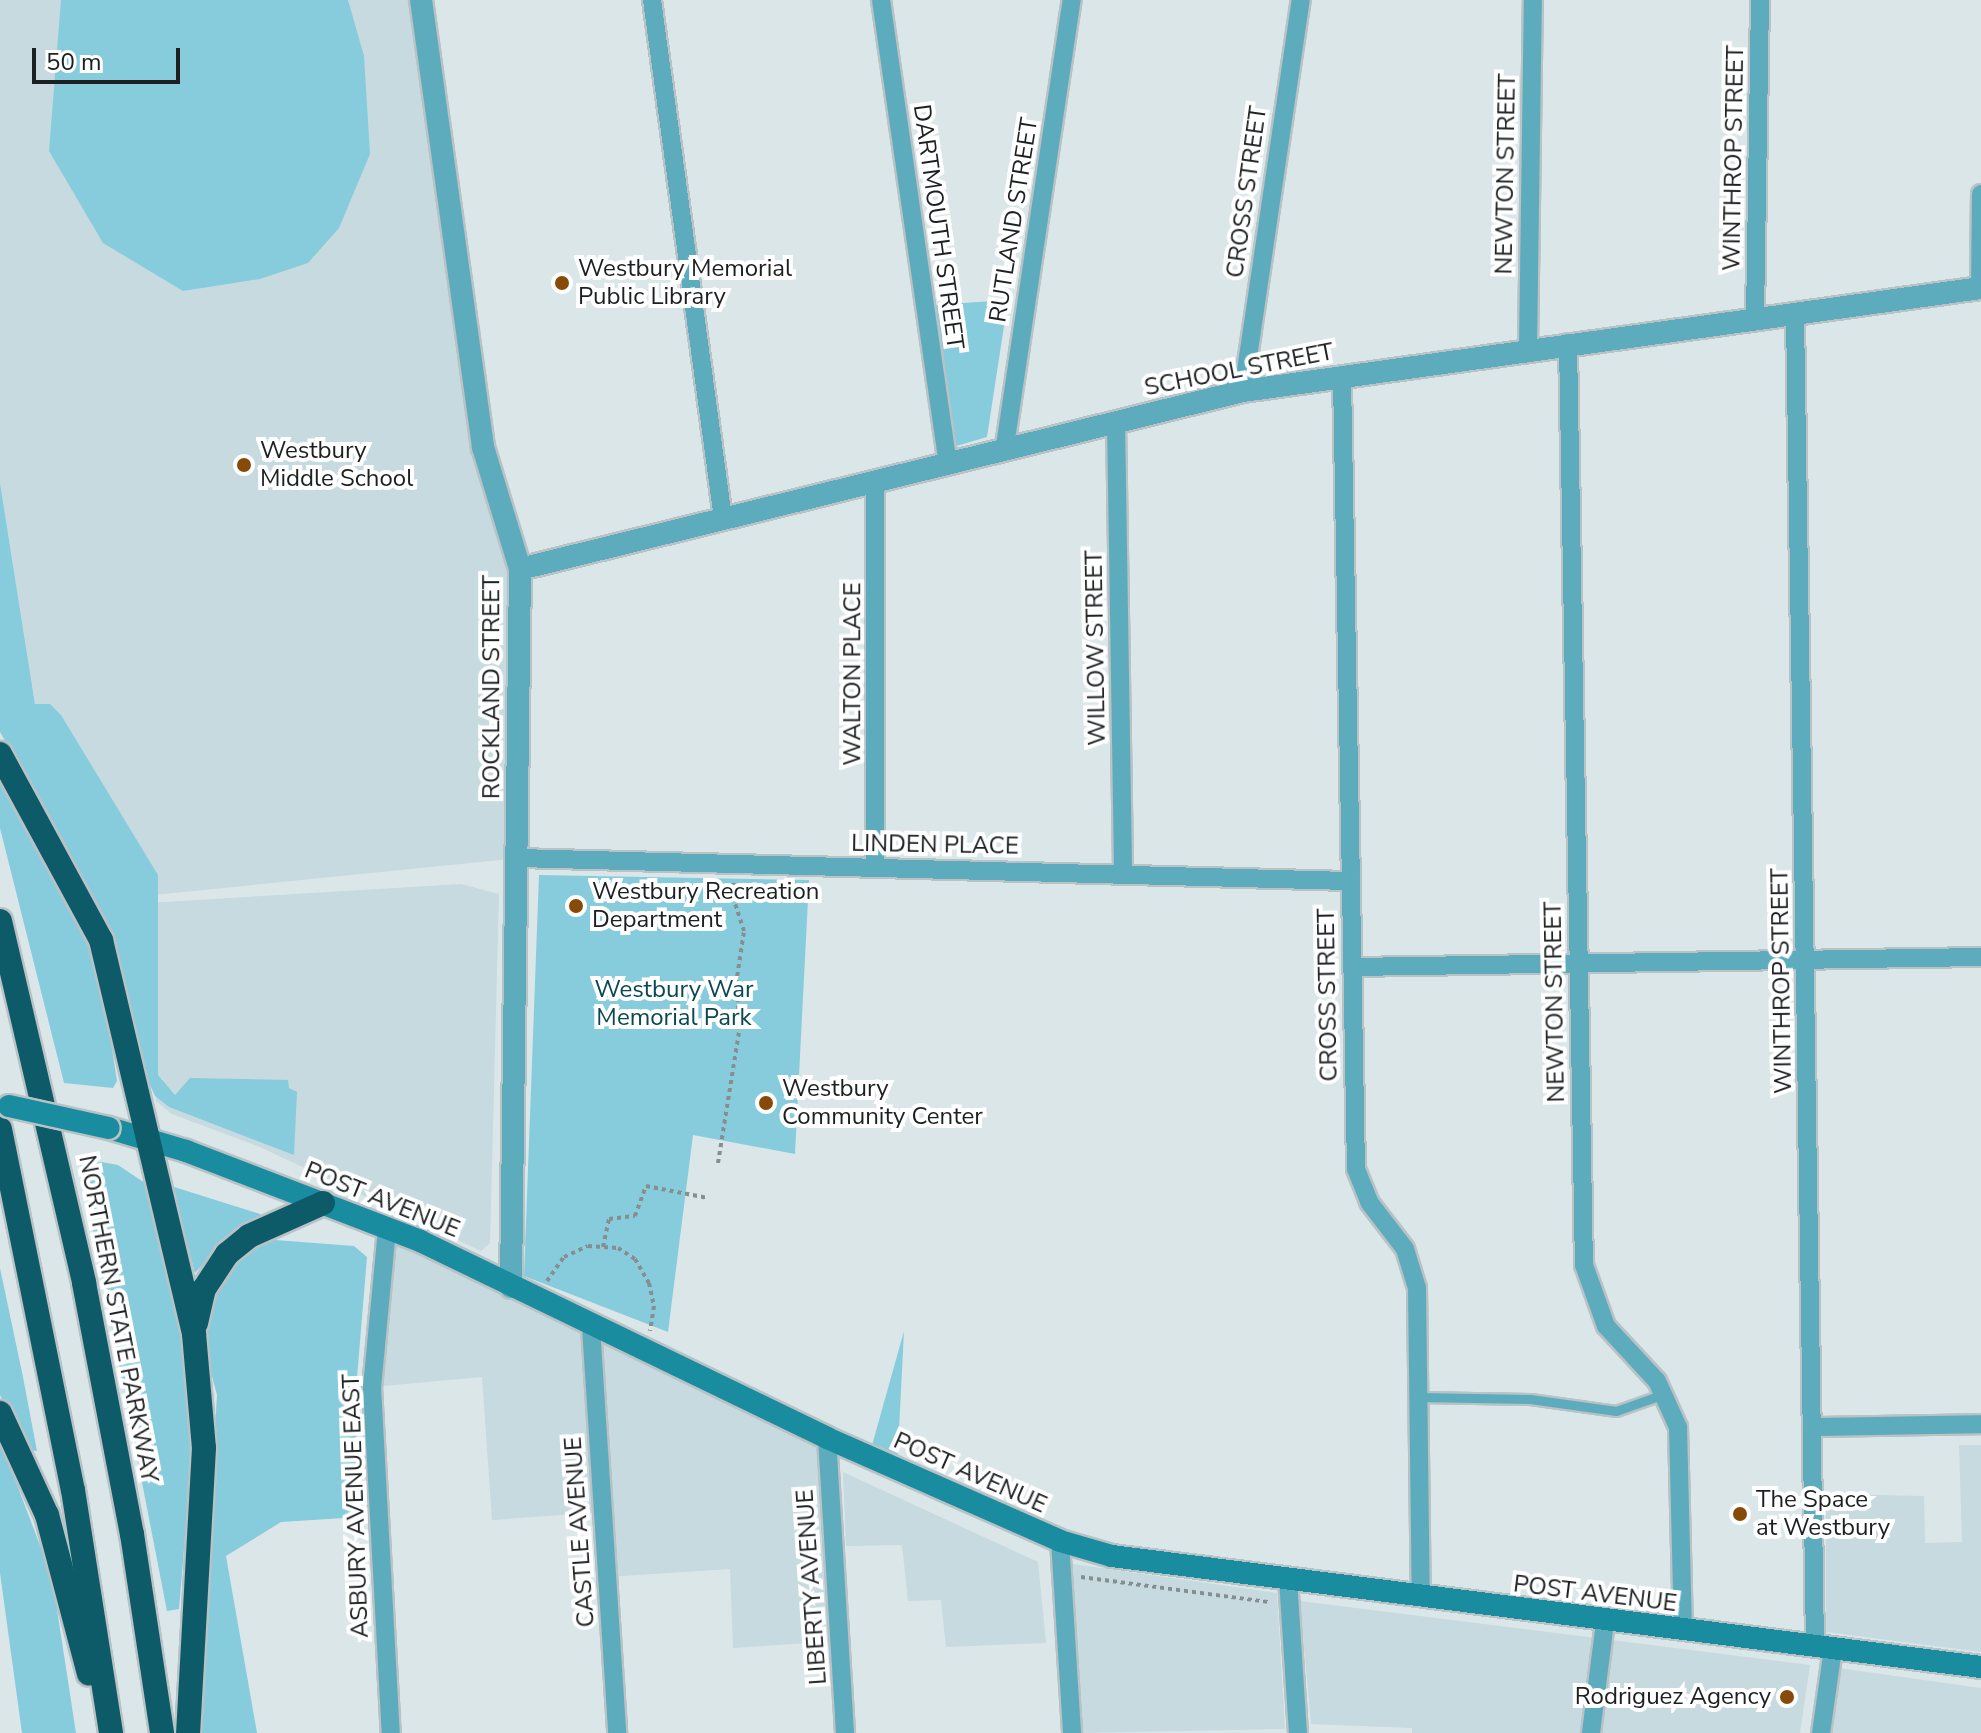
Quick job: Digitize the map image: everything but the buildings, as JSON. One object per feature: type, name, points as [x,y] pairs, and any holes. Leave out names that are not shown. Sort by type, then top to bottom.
[{"type":"highway","points":[[0,754],[101,940],[152,1140],[194,1334],[204,1448],[188,1733]]},
{"type":"highway","name":"NORTHERN STATE PARKWAY","points":[[0,921],[93,1328],[162,1733]]},
{"type":"highway","points":[[0,1129],[60,1421],[108,1733]]},
{"type":"highway","points":[[194,1334],[204,1289],[227,1254],[249,1236],[323,1203]]},
{"type":"highway","points":[[0,1413],[29,1469],[55,1538],[108,1733]]},
{"type":"main road","name":"POST AVENUE","points":[[0,1105],[152,1140],[323,1203],[387,1229],[827,1438],[1060,1541],[1112,1556],[1605,1622],[1981,1667]]},
{"type":"street","name":"ROCKLAND STREET","points":[[421,0],[483,447],[520,569],[519,858],[511,1287]]},
{"type":"street","points":[[652,0],[723,518]]},
{"type":"street","name":"DARTMOUTH STREET","points":[[881,0],[947,460]]},
{"type":"street","name":"RUTLAND STREET","points":[[1005,446],[1072,0]]},
{"type":"street","name":"CROSS STREET","points":[[1243,391],[1301,0]]},
{"type":"street","name":"NEWTON STREET","points":[[1528,348],[1533,0]]},
{"type":"street","name":"WINTHROP STREET","points":[[1755,318],[1760,0]]},
{"type":"street","points":[[1980,288],[1981,194]]},
{"type":"street","name":"SCHOOL STREET","points":[[520,569],[875,481],[947,460],[1243,391],[1528,348],[1980,288]]},
{"type":"street","name":"WINTHROP STREET","points":[[1795,314],[1813,1427],[1824,1648],[1821,1733]]},
{"type":"street","name":"NEWTON STREET","points":[[1568,343],[1584,1265],[1606,1326],[1664,1394],[1678,1427],[1683,1631]]},
{"type":"street","name":"CROSS STREET","points":[[1342,376],[1356,1169],[1369,1202],[1411,1263],[1417,1288],[1421,1596]]},
{"type":"street","name":"WILLOW STREET","points":[[1116,421],[1123,874]]},
{"type":"street","name":"WALTON PLACE","points":[[875,481],[875,867]]},
{"type":"street","name":"LINDEN PLACE","points":[[519,858],[1350,881]]},
{"type":"street","points":[[1352,967],[1981,957]]},
{"type":"street","name":"ASBURY AVENUE EAST","points":[[387,1229],[372,1387],[391,1733]]},
{"type":"street","name":"CASTLE AVENUE","points":[[591,1327],[617,1733]]},
{"type":"street","points":[[1813,1427],[1981,1424]]},
{"type":"street","name":"LIBERTY AVENUE","points":[[827,1438],[845,1733]]},
{"type":"street","points":[[1060,1541],[1072,1733]]},
{"type":"street","points":[[1288,1579],[1298,1733]]},
{"type":"street","points":[[1591,1733],[1605,1622]]},
{"type":"lane","points":[[1418,1397],[1530,1399],[1616,1411],[1664,1394]]},
{"type":"path","points":[[718,1163],[740,1026],[736,984],[744,931],[732,895],[737,864]]},
{"type":"path","points":[[603,1247],[609,1219],[635,1216],[646,1186],[708,1198]]},
{"type":"path","points":[[546,1283],[564,1257],[588,1246],[618,1248],[635,1259],[649,1283],[654,1306],[650,1333]]},
{"type":"path","points":[[1077,1586],[1083,1576],[1263,1599],[1271,1609]]},
{"type":"shaded area","name":"Westbury Middle School","points":[[0,0],[421,0],[464,317],[520,569],[519,858],[144,896],[48,784],[0,483]]},
{"type":"shaded area","points":[[461,884],[499,894],[490,1243],[481,1251],[260,1147],[172,1114],[156,1101],[148,903]]},
{"type":"shaded area","points":[[387,1229],[827,1438],[840,1641],[733,1648],[730,1569],[607,1577],[603,1512],[492,1520],[482,1377],[372,1387]]},
{"type":"shaded area","points":[[1959,1445],[1981,1445],[1981,1652],[1826,1632],[1826,1494],[1924,1496],[1925,1543],[1962,1542]]},
{"type":"shaded area","points":[[843,1472],[1038,1562],[1046,1643],[946,1647],[941,1600],[908,1601],[902,1545],[846,1546]]},
{"type":"shaded area","points":[[1073,1564],[1277,1593],[1285,1729],[1081,1733]]},
{"type":"shaded area","points":[[1300,1601],[1810,1665],[1800,1733],[1412,1733],[1412,1728],[1311,1724]]},
{"type":"shaded area","points":[[1838,1668],[1981,1688],[1981,1733],[1829,1733]]},
{"type":"green space","points":[[61,0],[348,0],[364,56],[370,154],[339,228],[308,263],[260,279],[183,291],[103,243],[49,151]]},
{"type":"green space","points":[[1008,300],[987,437],[953,447],[933,305]]},
{"type":"green space","points":[[0,483],[35,704],[50,704],[61,715],[158,875],[158,1075],[175,1095],[190,1078],[288,1080],[289,1088],[297,1092],[294,1155],[169,1107],[155,1096],[140,1063],[119,956],[91,892],[0,732]]},
{"type":"green space","points":[[0,777],[99,965],[117,1081],[113,1088],[64,1083],[0,828]]},
{"type":"green space","name":"Westbury War Memorial Park","points":[[539,875],[809,880],[795,1154],[693,1135],[668,1332],[524,1276]]},
{"type":"green space","points":[[79,1158],[118,1165],[145,1183],[177,1308],[193,1442],[179,1609],[167,1611]]},
{"type":"green space","points":[[171,1186],[260,1214],[263,1218],[220,1246],[195,1273]]},
{"type":"green space","points":[[273,1234],[275,1240],[354,1246],[367,1257],[355,1402],[360,1517],[281,1522],[226,1556],[257,1733],[196,1733],[217,1395],[204,1346],[207,1305],[238,1254]]},
{"type":"green space","points":[[0,1268],[37,1451],[28,1450],[0,1395]]},
{"type":"green space","points":[[904,1331],[897,1469],[869,1456]]},
{"type":"green space","points":[[0,1440],[52,1577],[76,1733],[22,1733],[0,1573]]},
{"type":"place","name":"Westbury Memorial Public Library","points":[[562,283]]},
{"type":"place","name":"Westbury Middle School","points":[[244,465]]},
{"type":"place","name":"Westbury Recreation Department","points":[[576,906]]},
{"type":"place","name":"Westbury Community Center","points":[[766,1103]]},
{"type":"place","name":"The Space at Westbury","points":[[1740,1514]]},
{"type":"place","name":"Rodriguez Agency","points":[[1787,1697]]}]
